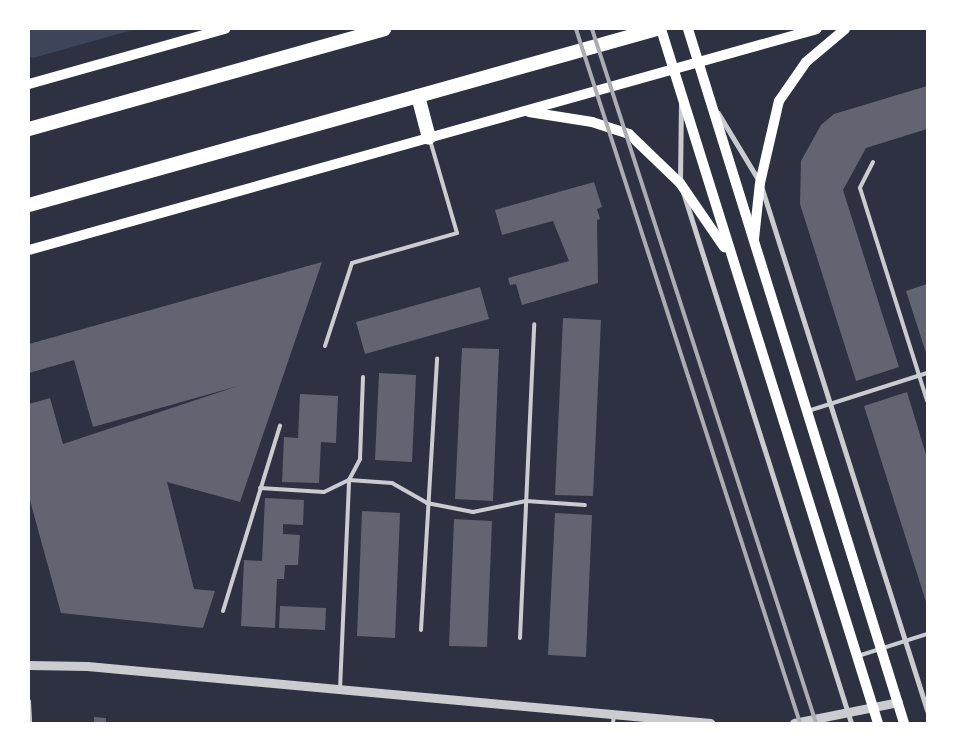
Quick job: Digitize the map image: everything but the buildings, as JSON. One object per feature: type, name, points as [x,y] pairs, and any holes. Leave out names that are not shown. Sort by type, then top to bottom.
[{"type":"highway","points":[[317,48],[348,29]]},
{"type":"highway","points":[[29,129],[384,29]]},
{"type":"highway","points":[[29,205],[657,29]]},
{"type":"highway","points":[[418,96],[430,138]]},
{"type":"main road","points":[[29,84],[225,29]]},
{"type":"main road","points":[[661,29],[682,92],[729,254],[878,723]]},
{"type":"main road","points":[[688,29],[753,245],[904,723]]},
{"type":"main road","points":[[29,250],[817,29]]},
{"type":"main road","points":[[753,245],[760,184],[779,101],[806,62],[845,29]]},
{"type":"main road","points":[[524,111],[592,122],[629,134],[680,183],[729,254]]},
{"type":"street","points":[[682,92],[680,183],[850,719]]},
{"type":"street","points":[[710,99],[760,184],[927,710]]},
{"type":"street","points":[[29,665],[340,689],[613,719],[710,723]]},
{"type":"street","points":[[794,723],[850,719],[898,702]]},
{"type":"lane","points":[[325,346],[352,263],[457,233],[430,138]]},
{"type":"lane","points":[[873,162],[860,188],[927,401]]},
{"type":"lane","points":[[520,638],[534,324]]},
{"type":"lane","points":[[421,630],[437,358]]},
{"type":"lane","points":[[806,411],[927,373]]},
{"type":"lane","points":[[340,689],[349,480],[360,459],[363,377]]},
{"type":"lane","points":[[223,610],[280,426]]},
{"type":"lane","points":[[260,488],[324,492],[349,480],[392,483],[427,503],[473,512],[526,501],[586,505]]},
{"type":"lane","points":[[857,656],[927,634]]},
{"type":"lane","points":[[29,701],[30,723]]},
{"type":"shaded area","points":[[29,29],[136,29],[33,58],[29,56]]},
{"type":"railway","points":[[576,29],[800,723]]},
{"type":"railway","points":[[592,29],[816,723]]}]
